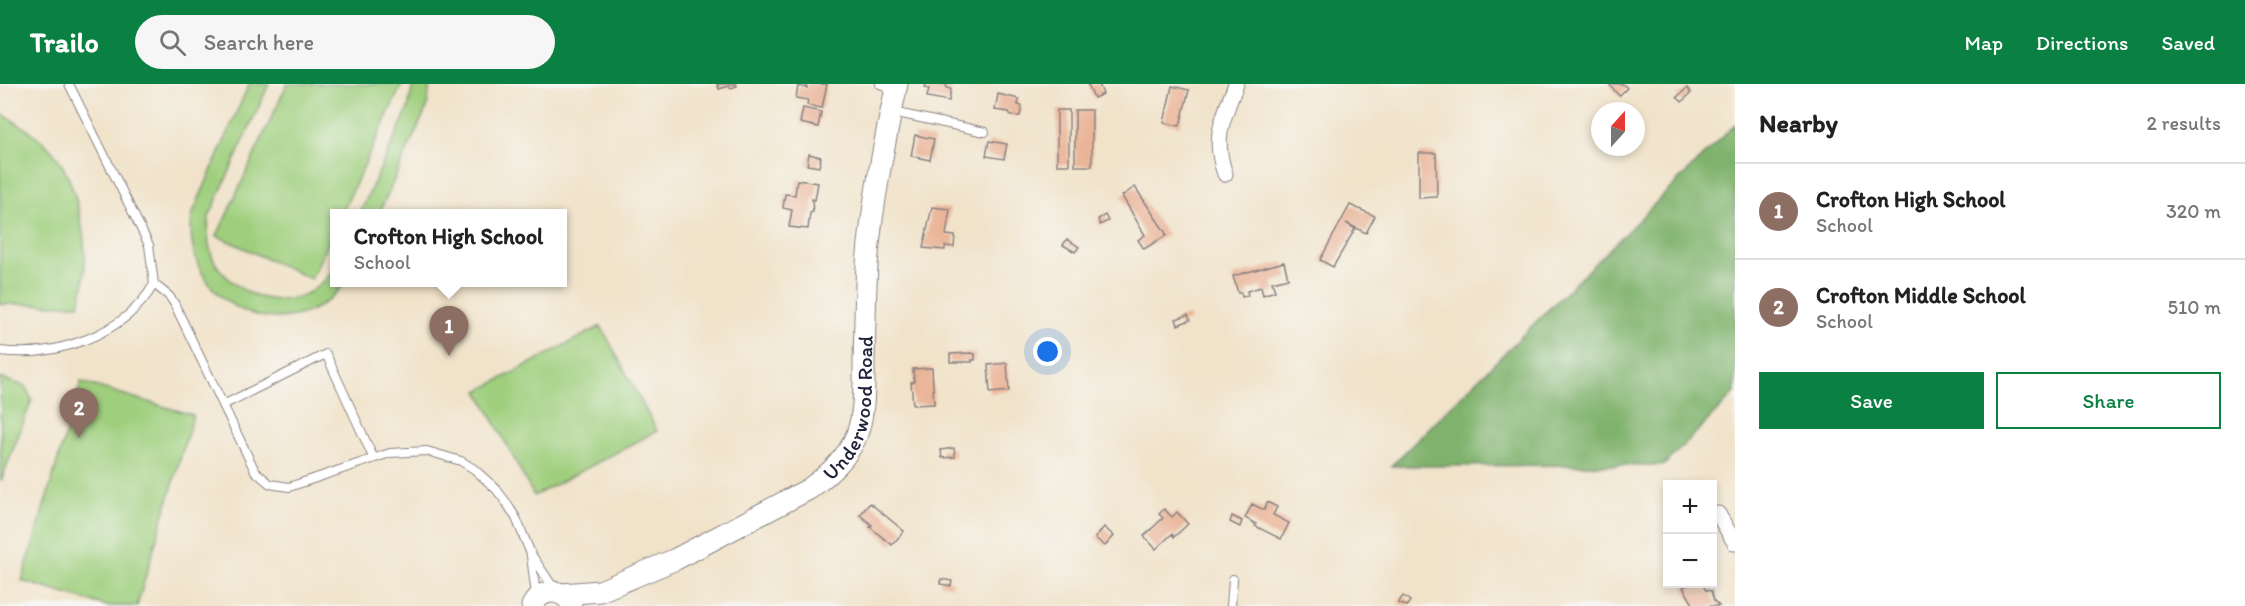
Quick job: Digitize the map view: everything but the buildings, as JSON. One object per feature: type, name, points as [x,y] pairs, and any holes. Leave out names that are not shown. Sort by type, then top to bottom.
[{"type":"street","points":[[1225,174],[1219,156],[1218,142],[1234,85]]},
{"type":"street","name":"Underwood Road","points":[[546,601],[600,591],[676,559],[785,503],[827,475],[850,448],[858,432],[864,390],[867,266],[882,156],[891,111],[891,86]]},
{"type":"street","points":[[1718,514],[1735,543]]},
{"type":"street","name":"Underwood Road","points":[[585,606],[600,591]]},
{"type":"lane","points":[[0,351],[39,352],[86,339],[123,319],[136,308],[154,285],[150,244],[69,84]]},
{"type":"lane","points":[[891,111],[985,132]]},
{"type":"lane","points":[[154,285],[169,296],[174,303],[255,471],[270,484],[289,487],[373,457],[410,450],[427,451],[453,458],[474,469],[496,489],[506,502],[516,518],[531,554],[546,601]]},
{"type":"lane","points":[[223,405],[326,354],[373,457]]},
{"type":"lane","points":[[531,554],[546,601]]},
{"type":"lane","points":[[1231,606],[1233,579]]},
{"type":"green space","points":[[249,84],[269,84],[209,217],[208,235],[212,257],[229,279],[256,296],[286,300],[300,296],[313,290],[330,273],[330,287],[341,287],[321,305],[295,316],[268,317],[242,310],[220,295],[203,274],[193,247],[192,215]]},
{"type":"green space","points":[[287,84],[402,84],[344,209],[330,209],[330,239],[311,279],[217,236]]},
{"type":"green space","points":[[413,84],[430,84],[427,107],[381,209],[362,209],[408,109]]},
{"type":"green space","points":[[0,113],[28,130],[46,145],[61,163],[68,177],[79,211],[84,246],[84,281],[79,305],[0,304]]},
{"type":"green space","points":[[1735,124],[1735,393],[1664,465],[1391,466]]},
{"type":"green space","points":[[601,326],[657,431],[534,496],[478,391]]},
{"type":"green space","points":[[0,378],[25,386],[32,400],[1,481]]},
{"type":"green space","points":[[81,382],[193,415],[137,606],[107,606],[22,581]]},
{"type":"place","name":"Crofton High School","points":[[449,356]]},
{"type":"place","name":"Crofton Middle School","points":[[79,438]]}]
